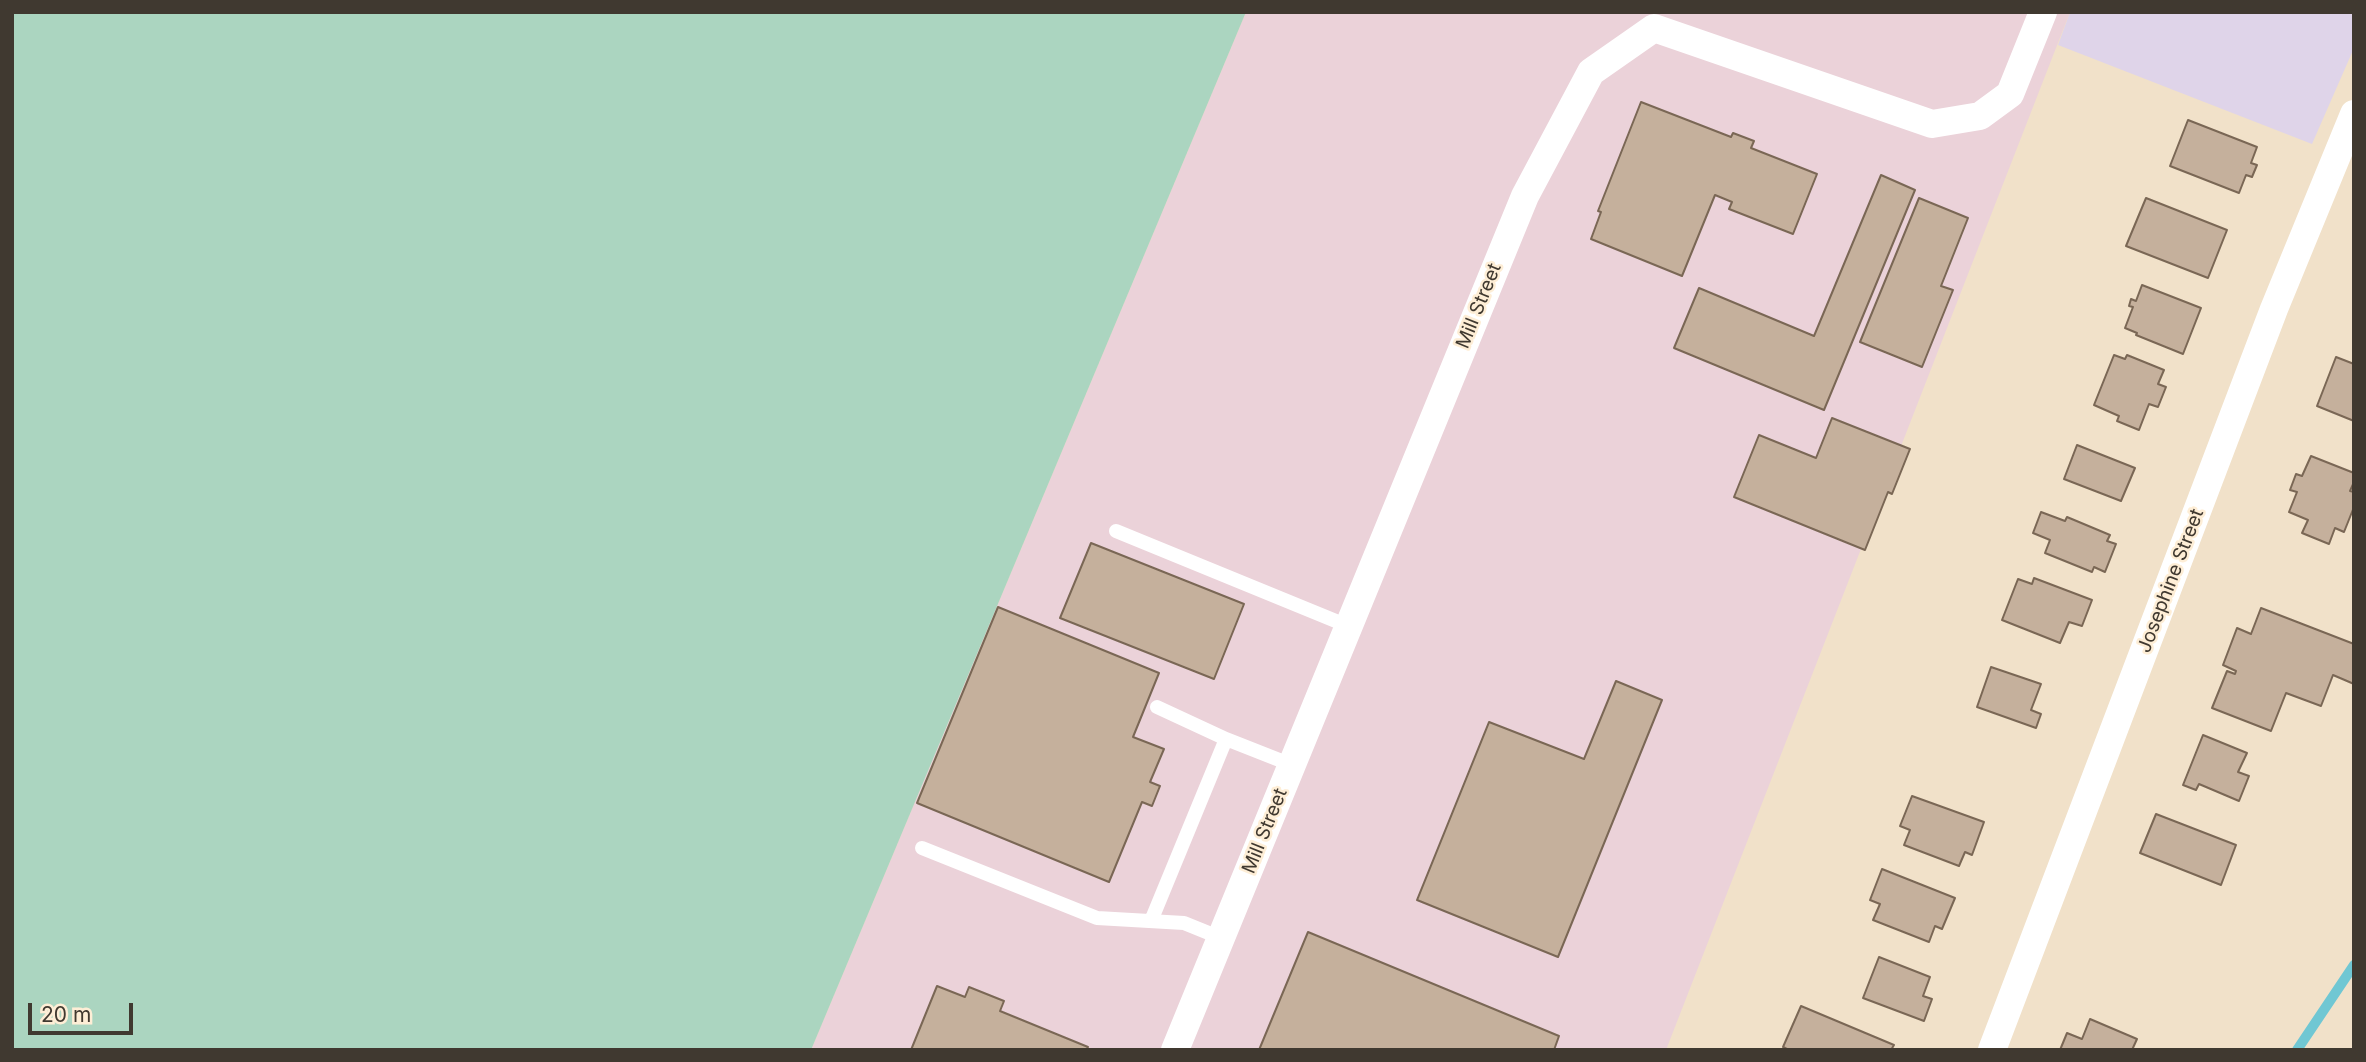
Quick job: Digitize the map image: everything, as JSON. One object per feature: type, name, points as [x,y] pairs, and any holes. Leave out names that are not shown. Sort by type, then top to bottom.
[{"type":"street","name":"Mill Street","points":[[1175,1050],[1525,196],[1591,72],[1654,28],[1932,124],[1980,116],[2010,94],[2042,12]]},
{"type":"street","name":"Josephine Street","points":[[1992,1050],[2269,322],[2354,114]]},
{"type":"lane","points":[[1116,531],[1348,626]]},
{"type":"lane","points":[[1157,707],[1226,739],[1292,765]]},
{"type":"lane","points":[[1151,921],[1226,739]]},
{"type":"lane","points":[[922,848],[1097,918],[1184,923],[1221,937]]},
{"type":"shaded area","points":[[1246,12],[2070,12],[1666,1050],[811,1050]]},
{"type":"shaded area","points":[[2070,12],[2354,12],[2354,48],[2312,144],[2058,45]]},
{"type":"green space","points":[[12,12],[1246,12],[811,1050],[12,1050]]},
{"type":"building","points":[[1641,102],[1731,137],[1733,133],[1754,141],[1751,148],[1817,174],[1793,234],[1729,209],[1732,202],[1715,195],[1682,276],[1591,239],[1601,212],[1598,211]]},
{"type":"building","points":[[2188,120],[2257,147],[2251,163],[2257,165],[2252,177],[2246,175],[2239,193],[2170,166]]},
{"type":"building","points":[[1881,175],[1915,190],[1824,410],[1674,348],[1699,288],[1814,336]]},
{"type":"building","points":[[1919,198],[1968,218],[1941,286],[1953,290],[1922,367],[1860,342]]},
{"type":"building","points":[[2146,198],[2227,230],[2208,278],[2126,246]]},
{"type":"building","points":[[2142,285],[2201,308],[2183,354],[2125,328],[2133,307],[2129,306],[2131,299],[2136,301]]},
{"type":"building","points":[[2114,355],[2125,359],[2127,355],[2164,370],[2158,384],[2166,387],[2158,407],[2149,404],[2139,430],[2117,421],[2119,416],[2094,405]]},
{"type":"building","points":[[2336,357],[2354,364],[2354,421],[2317,406]]},
{"type":"building","points":[[1832,418],[1910,449],[1892,494],[1888,492],[1865,550],[1734,497],[1759,435],[1816,458]]},
{"type":"building","points":[[2077,445],[2135,468],[2121,501],[2064,479]]},
{"type":"building","points":[[2311,456],[2354,473],[2350,491],[2354,492],[2354,507],[2344,532],[2335,528],[2329,544],[2302,533],[2308,520],[2289,512],[2297,492],[2290,490],[2296,474],[2302,476]]},
{"type":"building","points":[[2041,512],[2065,521],[2067,517],[2110,535],[2107,541],[2116,544],[2105,572],[2094,567],[2092,572],[2045,553],[2050,540],[2033,533]]},
{"type":"building","points":[[1091,543],[1244,604],[1214,679],[1060,618]]},
{"type":"building","points":[[2034,578],[2092,600],[2082,626],[2069,622],[2060,643],[2002,620],[2018,579],[2032,584]]},
{"type":"building","points":[[998,607],[1159,673],[1133,737],[1164,749],[1150,782],[1160,786],[1152,806],[1142,802],[1109,882],[917,803]]},
{"type":"building","points":[[2261,608],[2354,644],[2354,684],[2333,675],[2321,706],[2286,693],[2271,731],[2212,708],[2227,671],[2235,674],[2236,671],[2223,665],[2237,628],[2251,634]]},
{"type":"building","points":[[1991,667],[2041,684],[2031,710],[2041,714],[2036,728],[1977,707]]},
{"type":"building","points":[[1616,681],[1662,700],[1558,957],[1417,900],[1489,722],[1584,759]]},
{"type":"building","points":[[2203,735],[2247,753],[2238,772],[2249,776],[2239,801],[2199,784],[2196,790],[2183,785]]},
{"type":"building","points":[[1912,796],[1984,822],[1972,855],[1965,852],[1959,866],[1904,845],[1910,830],[1900,826]]},
{"type":"building","points":[[2156,814],[2236,845],[2221,885],[2140,853]]},
{"type":"building","points":[[1882,869],[1955,898],[1942,929],[1935,926],[1929,942],[1873,920],[1880,904],[1870,900]]},
{"type":"building","points":[[1308,932],[1559,1036],[1554,1050],[1259,1050]]},
{"type":"building","points":[[1879,957],[1930,977],[1923,996],[1932,999],[1924,1021],[1863,998]]},
{"type":"building","points":[[937,986],[965,997],[969,987],[1004,1001],[1000,1011],[1088,1047],[1086,1050],[911,1050]]},
{"type":"building","points":[[1801,1006],[1894,1045],[1891,1050],[1789,1050],[1783,1047]]},
{"type":"building","points":[[2090,1019],[2137,1039],[2132,1050],[2060,1050],[2067,1033],[2082,1039]]},
{"type":"waterway","points":[[2297,1050],[2354,965]]}]
